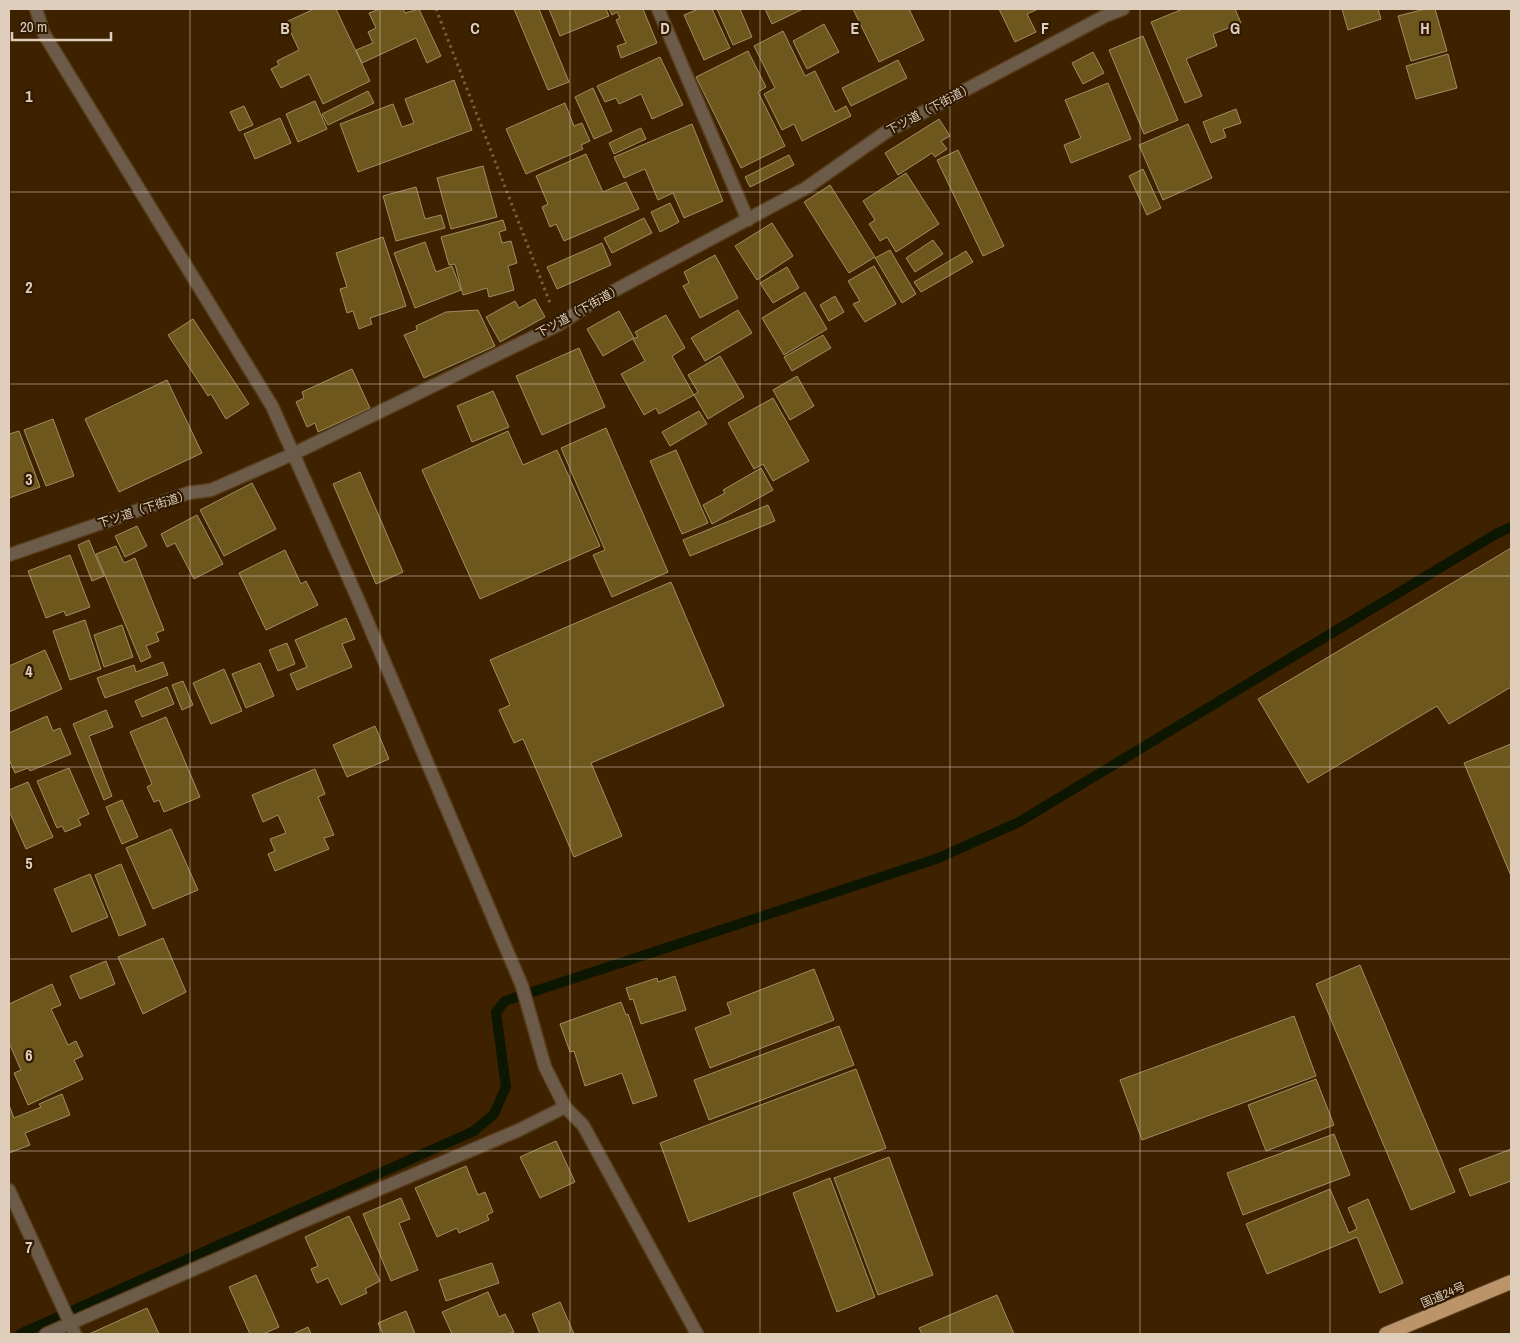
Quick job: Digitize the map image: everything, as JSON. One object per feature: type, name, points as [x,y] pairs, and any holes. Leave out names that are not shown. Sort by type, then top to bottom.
[{"type":"highway","name":"国道24号","points":[[1386,1334],[1511,1282]]},
{"type":"street","points":[[36,9],[44,34],[272,406],[357,597],[522,986],[545,1068],[565,1107],[583,1125],[697,1334]]},
{"type":"street","points":[[658,9],[748,220]]},
{"type":"street","name":"下ツ道（下街道）","points":[[9,555],[188,493],[211,490],[293,454],[558,325],[595,301],[806,188],[886,132],[1105,16],[1123,9]]},
{"type":"street","points":[[46,1334],[72,1329],[520,1130],[565,1107]]},
{"type":"street","points":[[9,1190],[72,1329]]},
{"type":"path","points":[[436,9],[558,325]]},
{"type":"building","points":[[314,9],[336,9],[370,81],[323,104],[309,74],[281,88],[271,69],[279,65],[277,61],[299,50],[286,22]]},
{"type":"building","points":[[380,9],[403,9],[405,13],[419,9],[441,56],[427,63],[416,38],[362,63],[356,50],[373,43],[368,32],[376,28],[369,13]]},
{"type":"building","points":[[514,9],[539,9],[569,82],[548,90]]},
{"type":"building","points":[[549,9],[606,9],[609,16],[560,36]]},
{"type":"building","points":[[609,9],[643,9],[657,43],[621,58],[617,46],[626,43],[616,20],[620,18],[617,12],[612,15]]},
{"type":"building","points":[[698,9],[712,9],[730,48],[704,60],[684,15]]},
{"type":"building","points":[[717,9],[740,9],[752,37],[733,45]]},
{"type":"building","points":[[765,9],[803,9],[772,24]]},
{"type":"building","points":[[853,9],[909,9],[924,40],[879,62]]},
{"type":"building","points":[[999,9],[1038,9],[1027,14],[1036,32],[1015,42]]},
{"type":"building","points":[[1183,9],[1235,9],[1241,23],[1213,34],[1217,46],[1186,59],[1202,96],[1185,103],[1151,22]]},
{"type":"building","points":[[1342,9],[1378,9],[1381,19],[1348,30]]},
{"type":"building","points":[[1425,9],[1435,9],[1447,51],[1411,61],[1398,16]]},
{"type":"building","points":[[824,24],[839,52],[807,69],[793,41]]},
{"type":"building","points":[[783,31],[805,76],[815,71],[835,112],[846,106],[851,116],[802,141],[794,124],[782,130],[764,94],[775,88],[754,46]]},
{"type":"building","points":[[1143,36],[1178,120],[1144,134],[1109,50]]},
{"type":"building","points":[[748,51],[766,87],[758,92],[785,146],[741,168],[696,77]]},
{"type":"building","points":[[1093,52],[1104,73],[1083,84],[1072,63]]},
{"type":"building","points":[[1448,54],[1457,88],[1416,99],[1406,66]]},
{"type":"building","points":[[660,57],[683,105],[652,119],[641,94],[619,104],[616,98],[605,102],[597,86]]},
{"type":"building","points":[[898,60],[907,78],[851,106],[842,88]]},
{"type":"building","points":[[454,80],[472,130],[358,172],[340,124],[393,104],[402,127],[414,123],[405,99]]},
{"type":"building","points":[[1108,83],[1131,139],[1071,163],[1064,145],[1081,138],[1065,100]]},
{"type":"building","points":[[593,88],[612,131],[594,139],[575,97]]},
{"type":"building","points":[[368,91],[374,103],[328,125],[322,114]]},
{"type":"building","points":[[315,101],[327,129],[298,142],[286,114]]},
{"type":"building","points":[[565,103],[574,126],[582,123],[590,141],[581,145],[583,149],[526,174],[506,129]]},
{"type":"building","points":[[244,106],[253,125],[239,131],[230,112]]},
{"type":"building","points":[[1236,109],[1241,123],[1223,129],[1226,137],[1211,143],[1203,122]]},
{"type":"building","points":[[280,118],[291,143],[255,159],[244,134]]},
{"type":"building","points":[[939,119],[950,136],[941,141],[947,149],[935,157],[932,153],[898,175],[885,153]]},
{"type":"building","points":[[692,124],[723,201],[684,218],[673,193],[658,200],[645,169],[624,178],[614,157]]},
{"type":"building","points":[[1188,124],[1212,178],[1163,200],[1139,145]]},
{"type":"building","points":[[641,128],[646,139],[614,154],[609,143]]},
{"type":"building","points":[[958,150],[1004,246],[983,256],[937,160]]},
{"type":"building","points":[[586,154],[603,192],[626,182],[639,209],[564,241],[556,224],[550,227],[542,207],[548,204],[536,176]]},
{"type":"building","points":[[789,155],[794,165],[750,187],[745,177]]},
{"type":"building","points":[[483,166],[497,217],[451,229],[437,178]]},
{"type":"building","points":[[1143,169],[1161,208],[1147,215],[1129,176]]},
{"type":"building","points":[[906,173],[939,224],[896,252],[887,237],[880,241],[869,224],[875,220],[863,201]]},
{"type":"building","points":[[830,185],[875,257],[849,273],[804,202]]},
{"type":"building","points":[[416,187],[425,219],[441,215],[445,228],[396,241],[383,196]]},
{"type":"building","points":[[670,203],[679,222],[660,232],[651,212]]},
{"type":"building","points":[[644,218],[652,233],[612,253],[604,238]]},
{"type":"building","points":[[503,220],[506,230],[499,232],[502,243],[511,241],[517,263],[508,266],[514,290],[489,297],[487,288],[463,295],[455,264],[449,265],[441,237]]},
{"type":"building","points":[[772,223],[793,256],[757,280],[735,246]]},
{"type":"building","points":[[383,237],[406,306],[370,318],[372,324],[359,329],[353,311],[347,313],[340,289],[347,287],[336,253]]},
{"type":"building","points":[[933,240],[943,254],[915,272],[906,258]]},
{"type":"building","points":[[425,242],[436,272],[452,266],[461,290],[415,308],[394,253]]},
{"type":"building","points":[[602,243],[611,265],[557,289],[547,267]]},
{"type":"building","points":[[890,250],[916,294],[902,303],[875,258]]},
{"type":"building","points":[[966,251],[973,262],[921,292],[914,282]]},
{"type":"building","points":[[715,255],[738,298],[700,318],[683,286],[689,283],[684,272]]},
{"type":"building","points":[[874,266],[896,304],[865,322],[853,304],[860,301],[848,281]]},
{"type":"building","points":[[787,267],[799,288],[773,303],[760,283]]},
{"type":"building","points":[[805,292],[827,329],[784,355],[762,318]]},
{"type":"building","points":[[835,296],[844,312],[829,321],[820,305]]},
{"type":"building","points":[[535,299],[545,317],[500,342],[486,317],[515,301],[519,308]]},
{"type":"building","points":[[478,310],[495,346],[424,378],[404,335],[417,330],[416,326],[446,312]]},
{"type":"building","points":[[738,310],[752,333],[705,361],[691,338]]},
{"type":"building","points":[[619,311],[634,338],[603,356],[587,329]]},
{"type":"building","points":[[666,315],[685,348],[672,356],[694,395],[659,414],[656,408],[644,415],[621,374],[645,361],[633,339],[638,337],[635,332]]},
{"type":"building","points":[[193,319],[249,404],[226,419],[211,394],[208,396],[168,335]]},
{"type":"building","points":[[823,335],[831,348],[792,371],[784,357]]},
{"type":"building","points":[[579,348],[605,407],[542,435],[516,376]]},
{"type":"building","points":[[720,356],[744,397],[708,419],[694,395],[698,392],[688,375]]},
{"type":"building","points":[[352,369],[370,408],[318,432],[315,423],[307,427],[296,402],[304,398],[302,392]]},
{"type":"building","points":[[797,376],[814,406],[790,420],[773,390]]},
{"type":"building","points":[[167,380],[202,453],[119,492],[85,419]]},
{"type":"building","points":[[493,391],[509,427],[472,442],[457,406]]},
{"type":"building","points":[[773,398],[809,461],[773,481],[763,464],[754,469],[728,423]]},
{"type":"building","points":[[699,411],[707,424],[670,446],[662,432]]},
{"type":"building","points":[[53,419],[74,476],[46,486],[24,430]]},
{"type":"building","points":[[606,428],[668,572],[612,597],[593,555],[605,550],[561,448]]},
{"type":"building","points":[[19,431],[40,487],[9,498],[9,434]]},
{"type":"building","points":[[508,431],[523,465],[557,450],[600,546],[480,599],[422,470]]},
{"type":"building","points":[[676,450],[708,523],[682,534],[650,461]]},
{"type":"building","points":[[761,468],[773,490],[712,524],[703,505],[725,493],[723,490]]},
{"type":"building","points":[[360,472],[403,572],[376,584],[333,484]]},
{"type":"building","points":[[252,483],[276,529],[224,556],[200,510]]},
{"type":"building","points":[[768,505],[775,521],[690,556],[683,540]]},
{"type":"building","points":[[197,515],[223,564],[194,579],[175,543],[167,547],[161,534]]},
{"type":"building","points":[[137,526],[147,546],[125,557],[115,536]]},
{"type":"building","points":[[89,540],[104,576],[92,581],[78,545]]},
{"type":"building","points":[[116,546],[124,563],[135,558],[164,630],[156,633],[159,641],[146,646],[151,657],[141,662],[96,554]]},
{"type":"building","points":[[1511,548],[1511,687],[1449,724],[1437,706],[1308,783],[1258,699]]},
{"type":"building","points":[[285,550],[301,584],[306,581],[318,605],[266,630],[239,573]]},
{"type":"building","points":[[70,555],[90,607],[66,616],[64,611],[46,618],[28,571]]},
{"type":"building","points":[[671,582],[724,706],[591,763],[622,836],[574,857],[523,739],[514,743],[499,710],[510,705],[490,660]]},
{"type":"building","points":[[346,618],[355,639],[342,644],[352,667],[297,690],[290,674],[307,667],[295,640]]},
{"type":"building","points":[[85,620],[101,669],[70,680],[53,631]]},
{"type":"building","points":[[122,625],[133,657],[104,667],[94,635]]},
{"type":"building","points":[[287,643],[295,664],[278,671],[269,650]]},
{"type":"building","points":[[45,650],[62,689],[9,712],[9,666]]},
{"type":"building","points":[[163,662],[168,675],[105,698],[97,678],[134,665],[136,672]]},
{"type":"building","points":[[260,663],[274,696],[246,708],[232,674]]},
{"type":"building","points":[[224,669],[242,711],[211,724],[193,683]]},
{"type":"building","points":[[183,681],[193,705],[182,710],[172,685]]},
{"type":"building","points":[[167,687],[174,704],[142,717],[135,701]]},
{"type":"building","points":[[106,710],[113,727],[89,736],[112,796],[104,800],[73,724]]},
{"type":"building","points":[[47,716],[53,731],[60,728],[71,754],[30,771],[28,768],[15,773],[9,759],[9,733]]},
{"type":"building","points":[[166,717],[200,797],[164,812],[159,800],[154,802],[147,787],[152,784],[130,732]]},
{"type":"building","points":[[375,726],[389,759],[347,777],[333,745]]},
{"type":"building","points":[[1511,744],[1511,876],[1464,763]]},
{"type":"building","points":[[69,768],[89,814],[78,819],[81,825],[65,832],[62,826],[57,828],[37,781]]},
{"type":"building","points":[[315,769],[325,794],[318,797],[334,835],[324,838],[329,849],[275,871],[268,854],[275,851],[270,839],[286,833],[278,815],[263,822],[252,795]]},
{"type":"building","points":[[28,782],[53,837],[26,849],[9,811],[9,790]]},
{"type":"building","points":[[122,800],[138,837],[122,844],[106,807]]},
{"type":"building","points":[[171,829],[198,890],[153,909],[126,848]]},
{"type":"building","points":[[121,864],[146,925],[119,936],[95,875]]},
{"type":"building","points":[[90,874],[108,917],[72,932],[54,889]]},
{"type":"building","points":[[163,938],[186,992],[143,1014],[118,957]]},
{"type":"building","points":[[106,961],[115,984],[80,999],[70,976]]},
{"type":"building","points":[[1360,965],[1455,1192],[1411,1210],[1316,984]]},
{"type":"building","points":[[814,969],[834,1020],[710,1068],[695,1028],[731,1014],[727,1003]]},
{"type":"building","points":[[675,976],[686,1010],[641,1024],[633,999],[630,1000],[626,988],[657,978],[658,982]]},
{"type":"building","points":[[52,984],[61,1005],[51,1009],[68,1045],[76,1041],[83,1056],[74,1060],[83,1079],[28,1105],[14,1073],[21,1070],[9,1043],[9,1004]]},
{"type":"building","points":[[621,1002],[626,1015],[628,1014],[657,1096],[633,1104],[622,1073],[585,1086],[574,1051],[570,1052],[560,1024]]},
{"type":"building","points":[[1294,1016],[1316,1076],[1142,1140],[1120,1080]]},
{"type":"building","points":[[839,1026],[854,1065],[709,1120],[694,1080]]},
{"type":"building","points":[[856,1069],[886,1148],[689,1222],[660,1143]]},
{"type":"building","points":[[1316,1079],[1334,1125],[1266,1151],[1248,1105]]},
{"type":"building","points":[[62,1094],[70,1115],[25,1133],[30,1145],[9,1153],[9,1105],[14,1118],[41,1107],[39,1104]]},
{"type":"building","points":[[1334,1134],[1350,1175],[1243,1215],[1227,1173]]},
{"type":"building","points":[[556,1141],[575,1182],[540,1198],[520,1157]]},
{"type":"building","points":[[1511,1149],[1511,1181],[1470,1196],[1459,1169]]},
{"type":"building","points":[[889,1157],[933,1275],[878,1295],[834,1178]]},
{"type":"building","points":[[466,1166],[478,1195],[485,1192],[493,1212],[487,1215],[489,1220],[459,1233],[457,1228],[437,1237],[415,1188]]},
{"type":"building","points":[[830,1178],[875,1297],[837,1312],[793,1193]]},
{"type":"building","points":[[1330,1189],[1349,1233],[1357,1229],[1348,1208],[1368,1199],[1403,1283],[1380,1293],[1357,1237],[1267,1274],[1246,1224]]},
{"type":"building","points":[[401,1198],[410,1219],[399,1223],[418,1270],[391,1281],[363,1214]]},
{"type":"building","points":[[349,1216],[380,1281],[365,1289],[367,1293],[341,1305],[328,1278],[317,1283],[311,1269],[318,1266],[305,1237]]},
{"type":"building","points":[[492,1263],[499,1283],[446,1301],[439,1280]]},
{"type":"building","points":[[256,1275],[279,1327],[263,1334],[250,1334],[229,1287]]},
{"type":"building","points":[[488,1292],[499,1317],[505,1314],[514,1332],[508,1334],[452,1334],[442,1312]]},
{"type":"building","points":[[997,1295],[1014,1334],[922,1334],[919,1328]]},
{"type":"building","points":[[560,1302],[574,1334],[540,1334],[532,1314]]},
{"type":"building","points":[[147,1308],[159,1334],[89,1334]]},
{"type":"building","points":[[406,1311],[415,1334],[383,1334],[378,1323]]},
{"type":"building","points":[[308,1327],[311,1334],[293,1334]]},
{"type":"waterway","points":[[20,1334],[474,1131],[494,1114],[506,1087],[496,1012],[505,1001],[936,859],[1019,822],[1496,534],[1511,527]]}]
